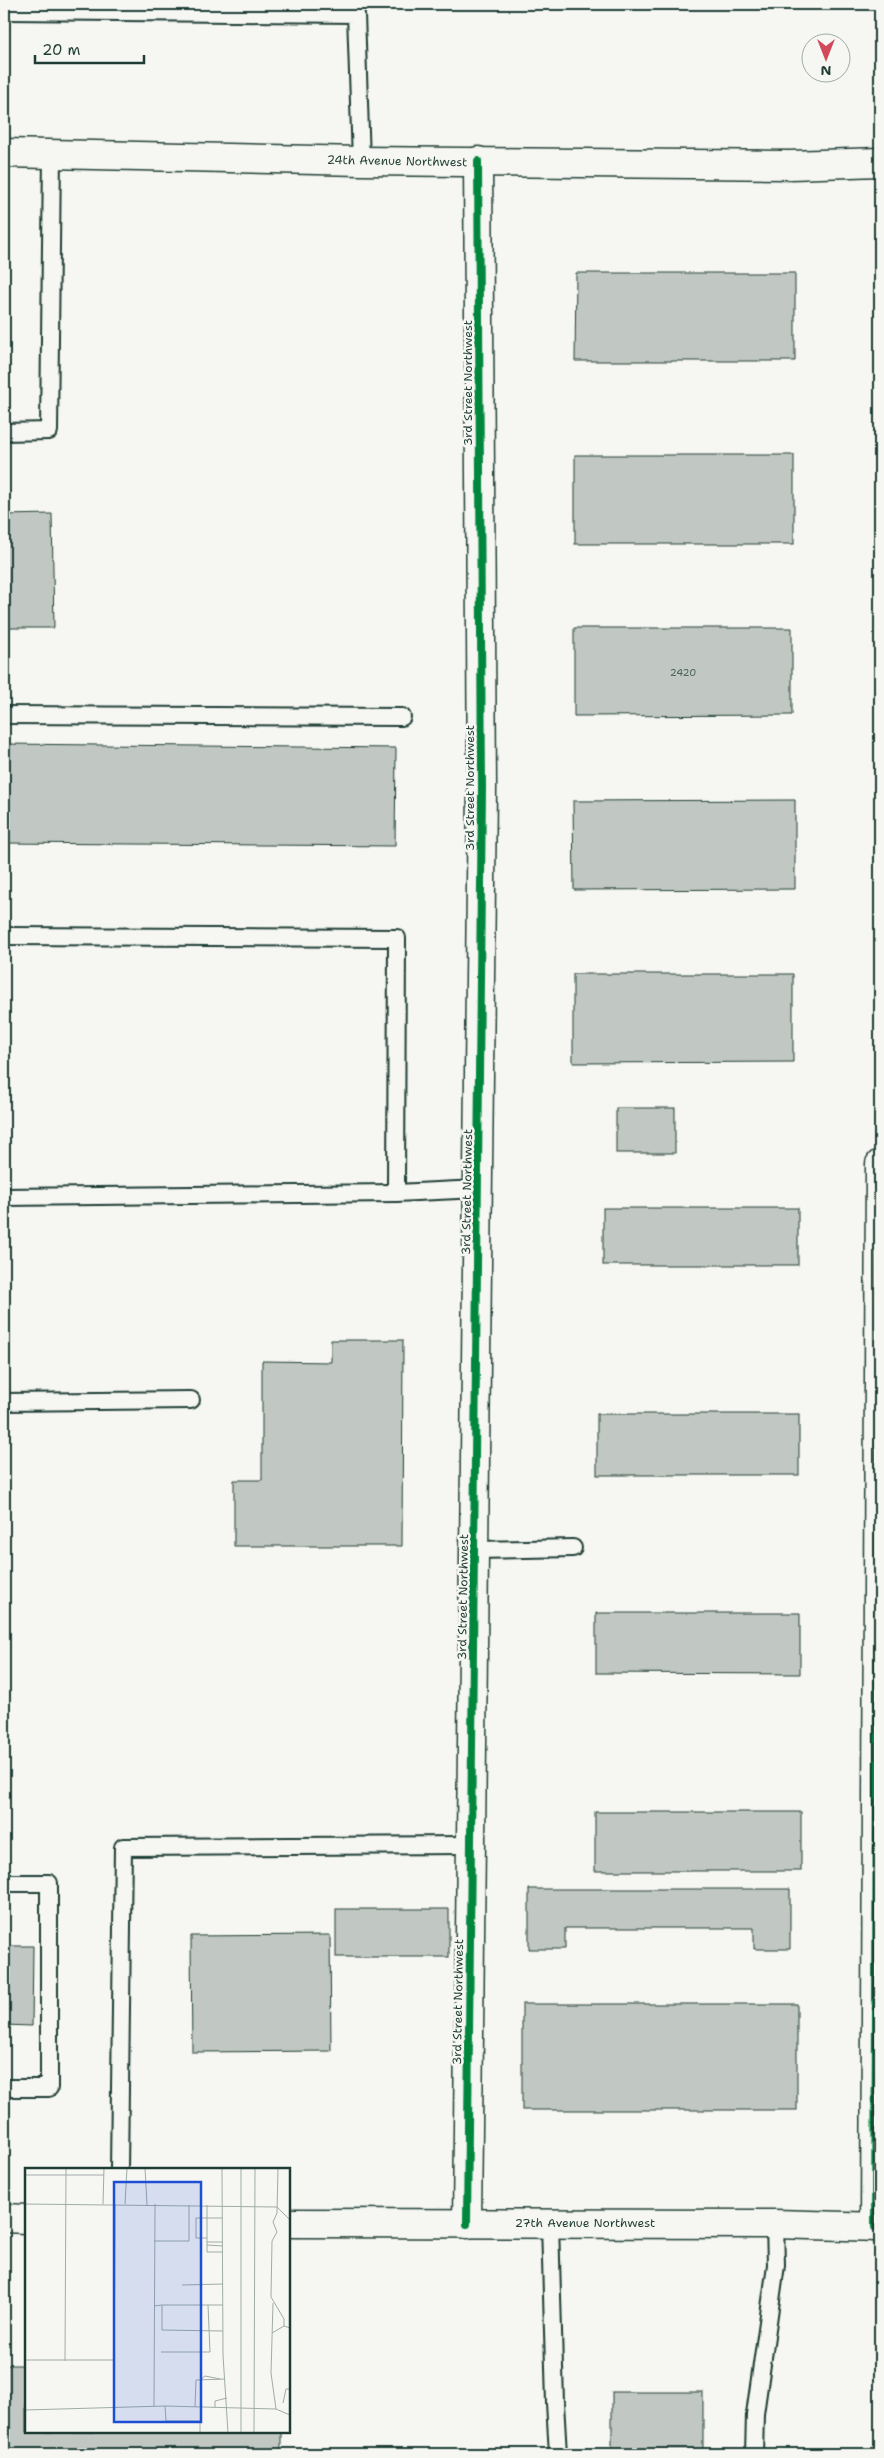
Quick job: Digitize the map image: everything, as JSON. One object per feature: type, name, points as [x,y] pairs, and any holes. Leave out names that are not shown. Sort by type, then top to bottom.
[{"type":"street","name":"24th Avenue Northwest","points":[[4,153],[361,161],[790,165],[880,162]]},
{"type":"street","name":"3rd Street Northwest","points":[[467,2224],[482,778],[478,161]]},
{"type":"street","points":[[878,2227],[880,1164]]},
{"type":"street","points":[[4,2218],[25,2219]]},
{"type":"street","name":"27th Avenue Northwest","points":[[290,2223],[775,2224],[878,2227]]},
{"type":"lane","points":[[6,4],[6,11],[356,14],[361,161]]},
{"type":"lane","points":[[5,432],[49,431],[52,154]]},
{"type":"lane","points":[[4,716],[402,717]]},
{"type":"lane","points":[[4,936],[397,938],[396,1193]]},
{"type":"lane","points":[[4,1197],[396,1193],[478,1189]]},
{"type":"lane","points":[[4,1402],[191,1400]]},
{"type":"lane","points":[[475,1550],[573,1548]]},
{"type":"lane","points":[[119,2168],[123,1847],[471,1845]]},
{"type":"lane","points":[[4,1883],[49,1883],[49,2088],[4,2088]]},
{"type":"lane","points":[[550,2223],[558,2454]]},
{"type":"lane","points":[[754,2454],[755,2414],[776,2265],[775,2224]]},
{"type":"building","points":[[576,273],[795,273],[795,361],[575,361]]},
{"type":"building","points":[[575,455],[794,455],[794,544],[575,544]]},
{"type":"building","points":[[52,514],[54,628],[4,628],[4,515]]},
{"type":"building","points":[[574,628],[792,628],[792,715],[574,716]]},
{"type":"building","points":[[4,744],[396,748],[395,846],[4,843]]},
{"type":"building","points":[[795,800],[795,889],[574,890],[573,801]]},
{"type":"building","points":[[573,974],[793,974],[793,1062],[573,1063]]},
{"type":"building","points":[[616,1108],[675,1108],[675,1153],[616,1153]]},
{"type":"building","points":[[603,1208],[798,1208],[798,1265],[603,1265]]},
{"type":"building","points":[[331,1340],[403,1340],[402,1546],[234,1546],[234,1480],[262,1480],[262,1361],[331,1362]]},
{"type":"building","points":[[597,1414],[799,1414],[799,1475],[597,1475]]},
{"type":"building","points":[[596,1613],[800,1613],[800,1674],[596,1673]]},
{"type":"building","points":[[595,1812],[801,1812],[801,1871],[595,1871]]},
{"type":"building","points":[[529,1889],[790,1889],[790,1949],[754,1949],[754,1928],[565,1928],[565,1949],[529,1949]]},
{"type":"building","points":[[336,1909],[449,1909],[449,1957],[336,1957]]},
{"type":"building","points":[[330,1935],[331,2051],[192,2052],[191,1936]]},
{"type":"building","points":[[4,1946],[33,1946],[32,2026],[4,2025]]},
{"type":"building","points":[[522,2004],[797,2004],[797,2110],[522,2110]]},
{"type":"building","points":[[4,2365],[25,2365],[25,2433],[281,2433],[281,2454],[4,2454]]},
{"type":"building","points":[[612,2392],[703,2392],[703,2454],[612,2454]]},
{"type":"building","points":[[784,2451],[828,2451],[828,2454],[784,2454]]},
{"type":"cycle path","points":[[467,2224],[482,788],[478,161]]},
{"type":"cycle path","points":[[875,2227],[880,1164]]}]
